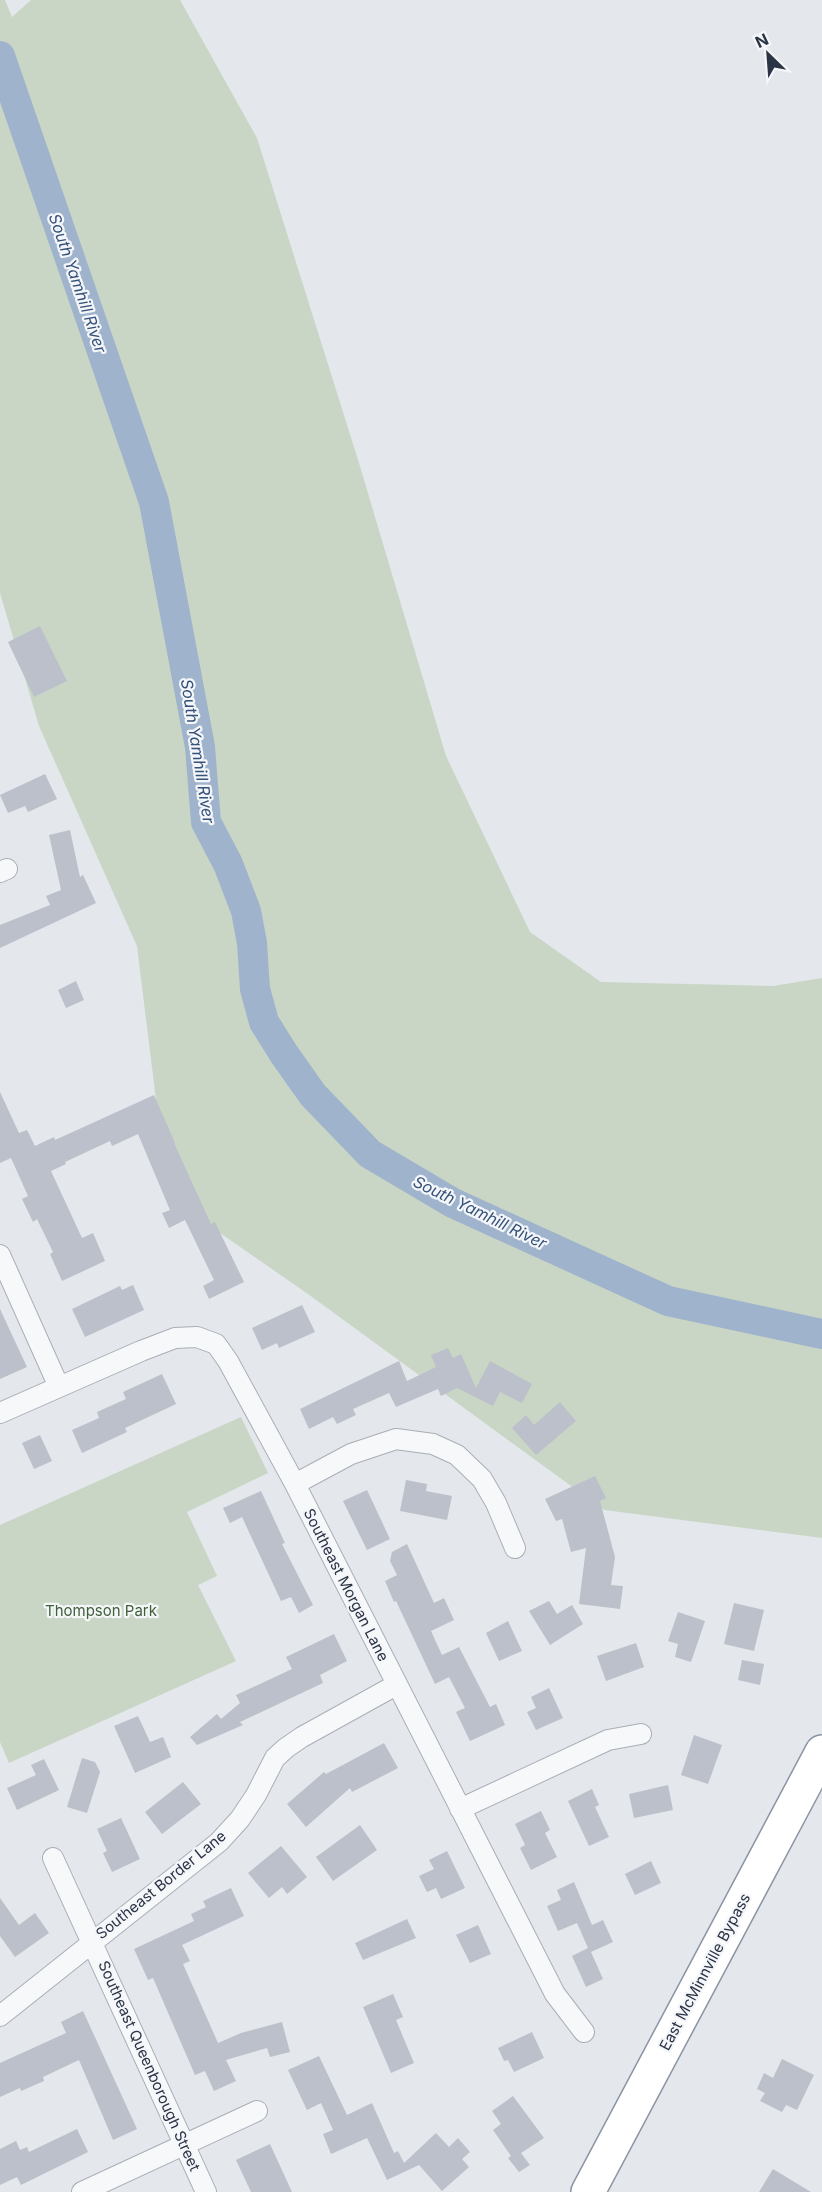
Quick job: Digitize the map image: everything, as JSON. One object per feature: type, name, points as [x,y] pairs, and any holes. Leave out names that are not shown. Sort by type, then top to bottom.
[{"type":"highway","name":"East McMinnville Bypass","points":[[588,2192],[822,1752]]},
{"type":"street","points":[[0,1255],[59,1387]]},
{"type":"street","name":"Southeast Morgan Lane","points":[[0,1413],[175,1338],[197,1337],[216,1344],[228,1361],[295,1484],[555,1994],[584,2032]]},
{"type":"street","points":[[295,1484],[351,1455],[396,1439],[433,1444],[458,1455],[482,1479],[496,1503],[515,1548]]},
{"type":"street","name":"Southeast Border Lane","points":[[0,2016],[219,1842],[240,1819],[256,1795],[270,1766],[285,1748],[396,1685]]},
{"type":"street","points":[[460,1809],[608,1740],[641,1734]]},
{"type":"street","name":"Southeast Queenborough Street","points":[[53,1858],[206,2192]]},
{"type":"street","points":[[82,2192],[257,2111]]},
{"type":"green space","points":[[0,0],[5,0],[12,17],[31,0],[180,0],[257,138],[359,463],[446,756],[530,932],[601,982],[773,986],[822,978],[822,1538],[604,1510],[308,1294],[168,1197],[137,946],[39,726],[0,593]]},
{"type":"green space","name":"Thompson Park","points":[[241,1417],[268,1473],[187,1512],[217,1576],[198,1585],[236,1661],[9,1763],[0,1742],[0,1525]]},
{"type":"building","points":[[40,626],[67,681],[34,697],[8,642]]},
{"type":"building","points":[[45,774],[57,799],[28,812],[25,806],[8,813],[0,795]]},
{"type":"building","points":[[70,830],[80,877],[83,875],[96,903],[0,948],[0,925],[50,905],[46,896],[61,890],[49,835]]},
{"type":"building","points":[[76,981],[84,1000],[66,1008],[58,990]]},
{"type":"building","points":[[0,1092],[19,1133],[27,1130],[35,1146],[54,1137],[55,1140],[154,1095],[211,1224],[215,1222],[244,1282],[209,1299],[203,1286],[214,1280],[185,1220],[169,1228],[162,1213],[170,1210],[138,1134],[112,1146],[110,1141],[51,1171],[82,1238],[93,1233],[105,1261],[62,1281],[50,1254],[53,1252],[37,1219],[33,1222],[22,1199],[28,1196],[11,1158],[0,1163]]},
{"type":"building","points":[[133,1285],[144,1310],[85,1337],[72,1309],[120,1286],[122,1290]]},
{"type":"building","points":[[302,1305],[315,1332],[279,1348],[277,1343],[262,1350],[252,1328]]},
{"type":"building","points":[[0,1309],[27,1367],[0,1379]]},
{"type":"building","points":[[448,1348],[453,1358],[461,1354],[476,1388],[490,1361],[532,1384],[522,1403],[500,1392],[493,1406],[457,1388],[441,1396],[438,1389],[396,1407],[389,1393],[353,1409],[356,1415],[337,1424],[333,1417],[309,1429],[300,1409],[399,1361],[407,1381],[436,1367],[431,1355]]},
{"type":"building","points":[[162,1374],[176,1404],[125,1428],[127,1432],[82,1453],[72,1430],[99,1418],[97,1412],[126,1399],[123,1392]]},
{"type":"building","points":[[560,1402],[576,1421],[536,1455],[512,1428],[526,1415],[534,1425]]},
{"type":"building","points":[[40,1435],[52,1461],[34,1469],[22,1443]]},
{"type":"building","points":[[595,1476],[606,1498],[600,1501],[615,1557],[611,1585],[623,1586],[620,1609],[579,1604],[586,1548],[571,1552],[562,1519],[556,1521],[545,1499]]},
{"type":"building","points":[[406,1480],[427,1484],[426,1491],[452,1496],[447,1520],[400,1511]]},
{"type":"building","points":[[367,1490],[390,1539],[367,1550],[343,1501]]},
{"type":"building","points":[[261,1491],[285,1543],[282,1544],[313,1605],[299,1613],[291,1597],[281,1601],[242,1517],[230,1523],[223,1508]]},
{"type":"building","points":[[407,1544],[434,1603],[444,1598],[454,1620],[431,1631],[442,1655],[459,1647],[490,1707],[496,1704],[505,1725],[470,1741],[456,1712],[465,1708],[449,1677],[435,1684],[385,1581],[397,1575],[390,1561],[392,1552]]},
{"type":"building","points":[[549,1601],[557,1614],[572,1605],[583,1624],[550,1645],[529,1611]]},
{"type":"building","points":[[734,1603],[764,1610],[754,1651],[724,1644]]},
{"type":"building","points":[[678,1612],[705,1621],[691,1662],[675,1657],[678,1644],[668,1641]]},
{"type":"building","points":[[508,1621],[522,1651],[499,1661],[486,1633]]},
{"type":"building","points":[[334,1634],[347,1661],[320,1675],[323,1683],[240,1722],[243,1725],[197,1745],[190,1737],[217,1714],[221,1719],[240,1703],[236,1695],[292,1669],[286,1657]]},
{"type":"building","points":[[636,1643],[644,1667],[606,1681],[597,1656]]},
{"type":"building","points":[[742,1660],[764,1664],[760,1685],[738,1680]]},
{"type":"building","points":[[549,1688],[563,1718],[536,1730],[527,1712],[536,1708],[531,1697]]},
{"type":"building","points":[[138,1716],[150,1742],[163,1737],[171,1757],[135,1773],[114,1726]]},
{"type":"building","points":[[694,1735],[722,1745],[708,1784],[681,1775]]},
{"type":"building","points":[[384,1743],[398,1768],[352,1792],[350,1788],[306,1827],[287,1804],[324,1772],[326,1774]]},
{"type":"building","points":[[82,1758],[95,1762],[100,1772],[87,1813],[67,1807]]},
{"type":"building","points":[[44,1759],[59,1790],[17,1810],[7,1788],[36,1775],[31,1765]]},
{"type":"building","points":[[183,1782],[201,1804],[162,1834],[145,1812]]},
{"type":"building","points":[[668,1785],[673,1810],[634,1818],[629,1794]]},
{"type":"building","points":[[592,1789],[599,1805],[595,1807],[609,1837],[589,1846],[568,1801]]},
{"type":"building","points":[[541,1811],[550,1830],[545,1833],[557,1857],[531,1870],[520,1848],[525,1845],[515,1824]]},
{"type":"building","points":[[121,1818],[140,1859],[112,1872],[103,1853],[107,1851],[97,1829]]},
{"type":"building","points":[[360,1825],[377,1850],[333,1881],[316,1857]]},
{"type":"building","points":[[281,1846],[307,1877],[287,1894],[282,1887],[269,1898],[248,1873]]},
{"type":"building","points":[[447,1851],[465,1888],[441,1899],[436,1888],[427,1892],[419,1876],[434,1869],[429,1860]]},
{"type":"building","points":[[651,1861],[661,1883],[635,1895],[625,1874]]},
{"type":"building","points":[[574,1882],[592,1925],[603,1920],[613,1942],[591,1952],[603,1979],[586,1987],[572,1956],[588,1948],[577,1923],[558,1931],[547,1906],[561,1900],[557,1890]]},
{"type":"building","points":[[231,1888],[244,1916],[182,1945],[190,1961],[183,1964],[218,2043],[241,2033],[282,2022],[290,2052],[270,2057],[267,2048],[226,2060],[236,2081],[214,2091],[205,2071],[195,2075],[153,1978],[148,1980],[134,1949],[194,1921],[191,1914],[206,1907],[203,1901]]},
{"type":"building","points":[[0,1898],[19,1925],[35,1913],[49,1933],[15,1957],[0,1936]]},
{"type":"building","points":[[407,1919],[416,1938],[363,1960],[355,1943]]},
{"type":"building","points":[[478,1925],[491,1954],[470,1963],[456,1935]]},
{"type":"building","points":[[393,1994],[403,2017],[396,2020],[414,2063],[391,2073],[363,2007]]},
{"type":"building","points":[[83,2011],[137,2129],[113,2140],[79,2060],[43,2077],[44,2081],[0,2097],[0,2063],[66,2033],[61,2022]]},
{"type":"building","points":[[532,2032],[544,2058],[514,2072],[508,2060],[504,2061],[498,2048]]},
{"type":"building","points":[[319,2056],[347,2115],[372,2103],[394,2153],[398,2151],[404,2163],[436,2133],[449,2147],[458,2138],[470,2152],[462,2159],[469,2167],[442,2191],[419,2165],[387,2180],[367,2138],[331,2154],[323,2134],[333,2130],[321,2103],[307,2110],[288,2070]]},
{"type":"building","points":[[782,2059],[814,2075],[797,2110],[786,2105],[782,2112],[760,2101],[765,2093],[757,2089],[764,2073],[773,2078]]},
{"type":"building","points":[[513,2096],[544,2138],[521,2153],[530,2165],[519,2172],[508,2158],[511,2156],[493,2130],[501,2124],[492,2111]]},
{"type":"building","points":[[77,2129],[88,2152],[21,2185],[17,2177],[0,2185],[0,2149],[16,2141],[20,2150],[27,2147],[29,2152]]},
{"type":"building","points":[[270,2144],[292,2192],[251,2192],[236,2160]]},
{"type":"building","points":[[773,2169],[811,2192],[759,2192]]},
{"type":"waterway","name":"South Yamhill River","points":[[0,56],[154,502],[200,747],[206,822],[228,864],[246,911],[252,943],[255,989],[264,1022],[284,1054],[313,1095],[370,1154],[453,1203],[668,1301],[822,1334]]}]
